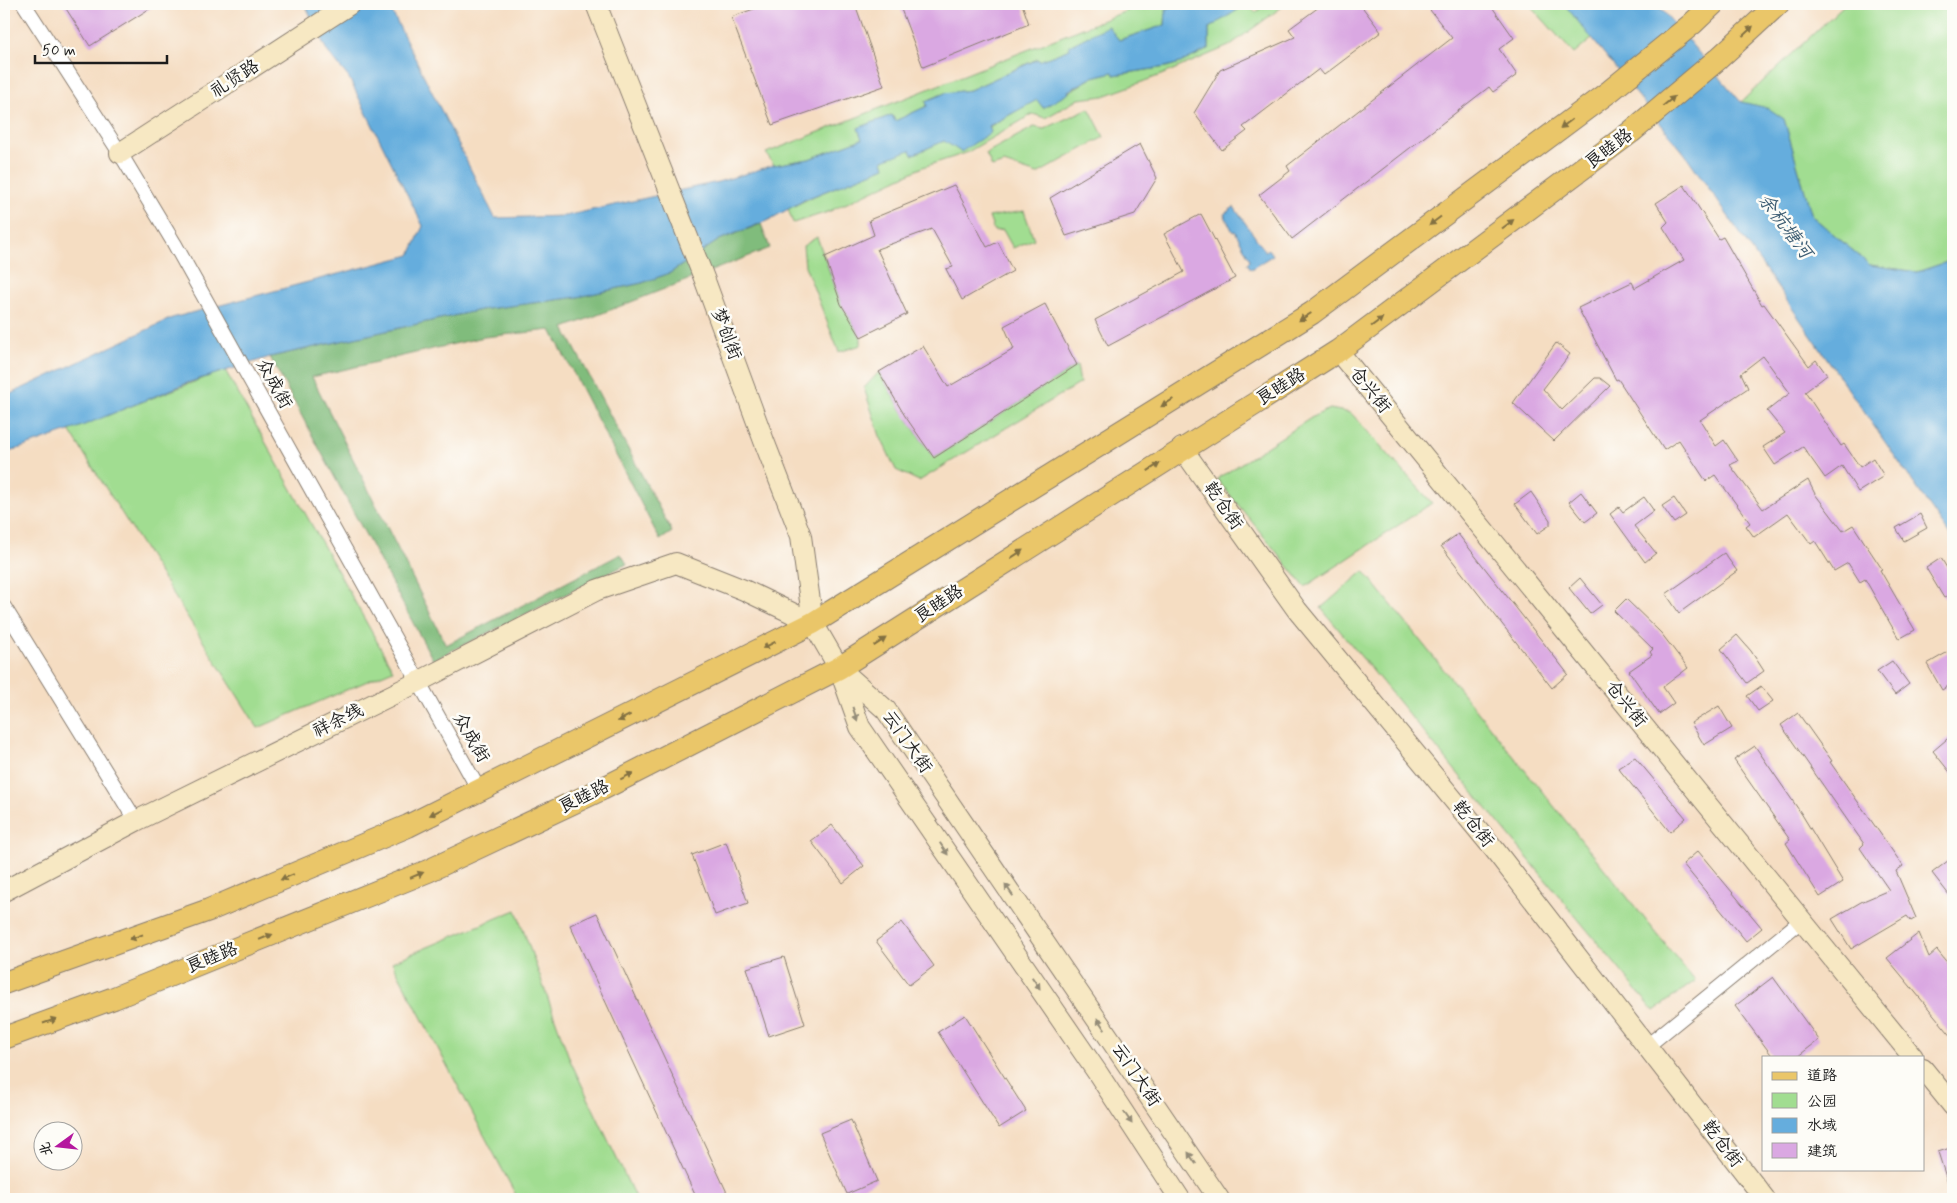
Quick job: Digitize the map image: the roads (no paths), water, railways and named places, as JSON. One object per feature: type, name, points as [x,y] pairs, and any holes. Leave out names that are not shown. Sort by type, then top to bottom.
[{"type":"main road","points":[[4,983],[209,910],[408,826],[813,624],[1312,313],[1605,94],[1692,24],[1713,4]]},
{"type":"main road","name":"良睦路","points":[[4,1038],[114,998],[428,871],[602,789],[839,668],[1182,448],[1338,351],[1631,132],[1718,59],[1778,4]]},
{"type":"street","name":"众成街","points":[[24,4],[120,154],[174,243],[479,790]]},
{"type":"street","name":"礼贤路","points":[[120,154],[350,4]]},
{"type":"street","name":"梦创街","points":[[596,4],[704,278],[801,536],[813,624],[839,668]]},
{"type":"street","name":"仓兴街","points":[[1338,351],[1912,1056]]},
{"type":"street","name":"乾仓街","points":[[1182,448],[1297,610],[1494,849],[1765,1199]]},
{"type":"street","name":"祥余线","points":[[4,891],[136,821],[418,682],[597,590],[676,563],[744,590],[813,624]]},
{"type":"street","points":[[4,607],[136,821]]},
{"type":"street","name":"云门大街","points":[[839,668],[860,727],[1102,1080],[1180,1199]]},
{"type":"street","name":"云门大街","points":[[839,668],[886,710],[1219,1199]]},
{"type":"street","points":[[1646,1047],[1802,920]]},
{"type":"street","points":[[1924,1070],[1953,1106]]},
{"type":"water","points":[[305,4],[388,4],[495,218],[565,216],[718,182],[774,165],[809,159],[862,139],[858,128],[892,115],[895,121],[927,106],[926,101],[945,93],[970,90],[1038,59],[1039,61],[1070,49],[1069,46],[1108,26],[1119,40],[1165,25],[1166,9],[1178,4],[1247,4],[1209,28],[1209,49],[1180,63],[1114,75],[1113,72],[1093,77],[1043,108],[1037,100],[989,126],[991,132],[961,152],[944,141],[912,155],[910,150],[883,160],[885,167],[806,199],[769,220],[719,240],[670,273],[642,283],[578,297],[480,310],[270,357],[190,382],[77,428],[9,452],[4,459],[4,397],[172,318],[410,255],[423,226],[349,78],[327,51]]},
{"type":"water","name":"余杭塘河","points":[[1564,4],[1657,4],[1741,102],[1768,108],[1784,119],[1812,216],[1870,265],[1917,272],[1953,260],[1953,540],[1685,154]]},
{"type":"water","points":[[1234,207],[1265,251],[1269,249],[1273,255],[1251,269],[1247,263],[1250,260],[1224,214]]}]
